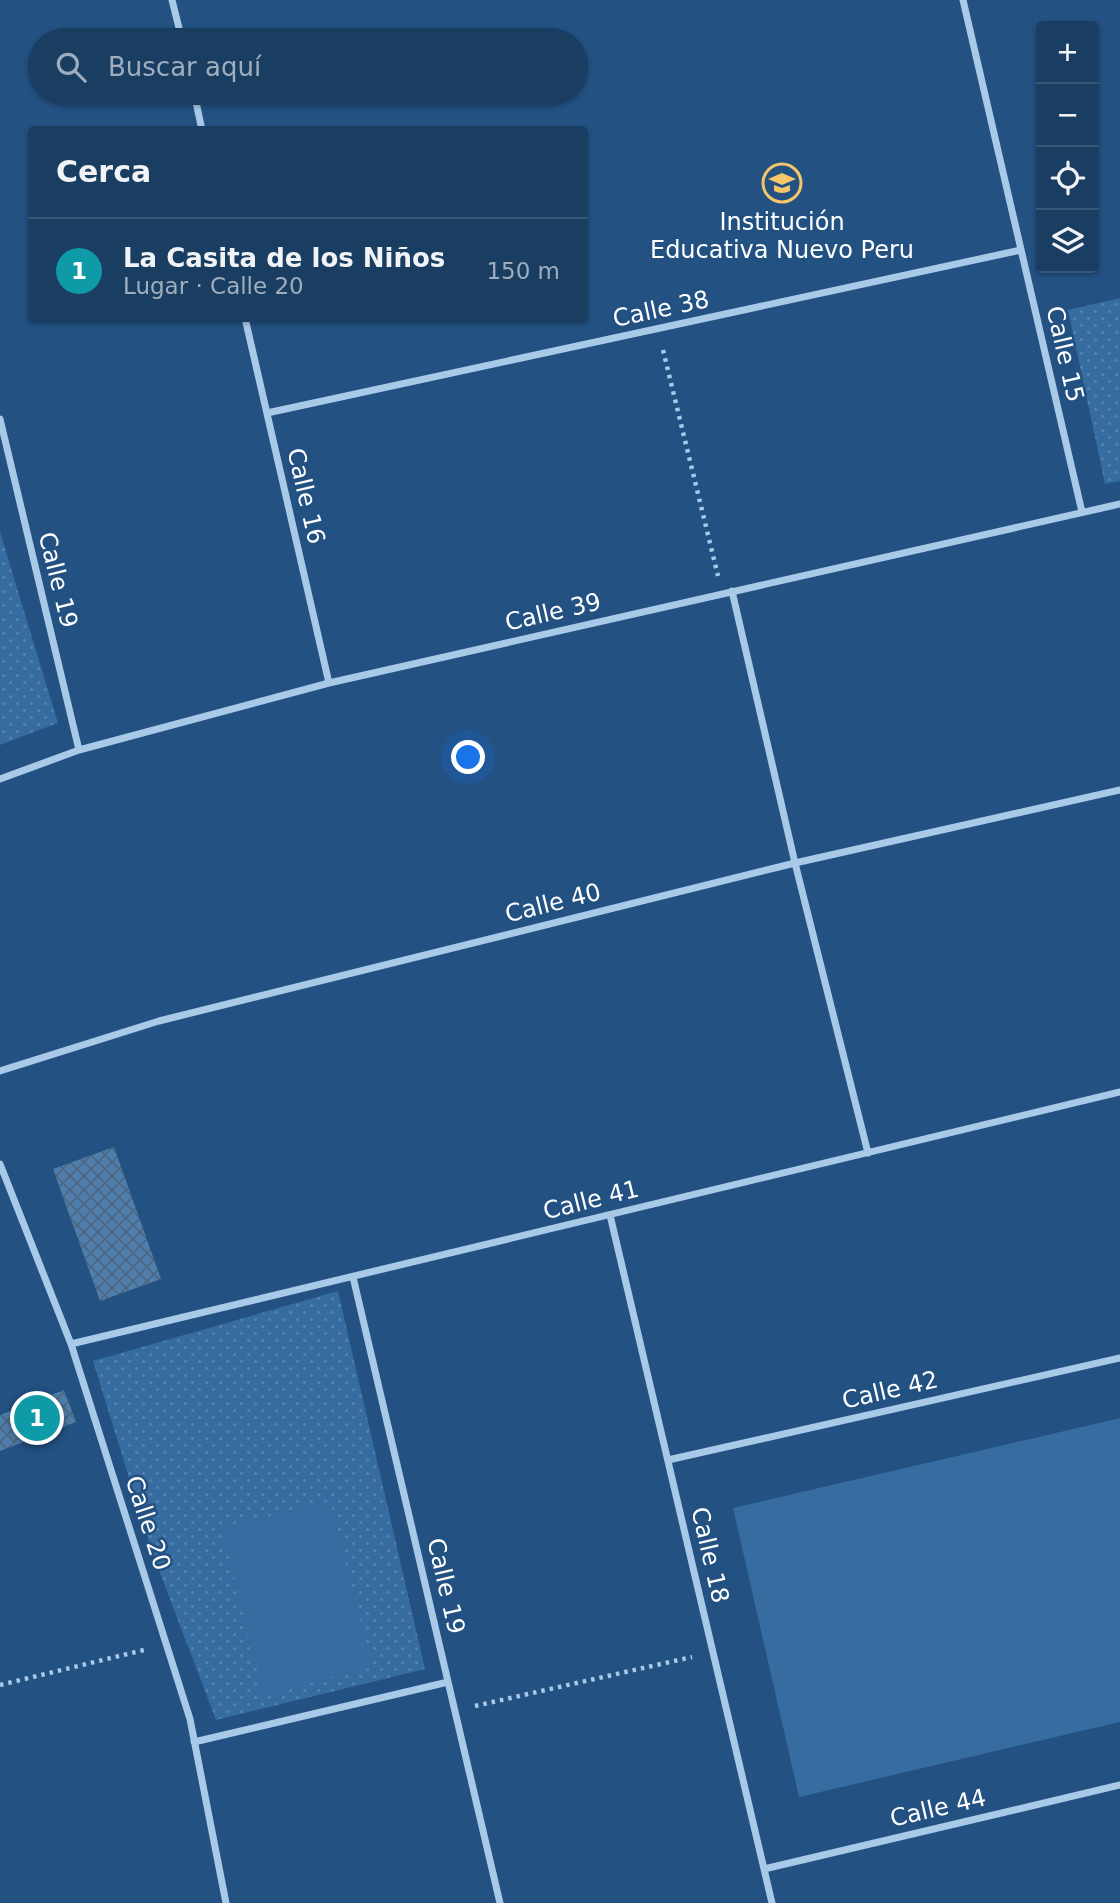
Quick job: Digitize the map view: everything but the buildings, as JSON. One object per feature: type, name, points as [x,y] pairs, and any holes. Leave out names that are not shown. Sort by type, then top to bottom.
[{"type":"street","points":[[172,0],[179,28]]},
{"type":"street","name":"Calle 15","points":[[963,0],[1082,512]]},
{"type":"street","points":[[197,105],[201,126]]},
{"type":"street","name":"Calle 38","points":[[267,413],[1021,250]]},
{"type":"street","name":"Calle 16","points":[[246,322],[329,683]]},
{"type":"street","name":"Calle 19","points":[[0,419],[79,750]]},
{"type":"street","name":"Calle 39","points":[[0,779],[79,750],[329,683],[1120,504]]},
{"type":"street","points":[[732,592],[795,863],[868,1153]]},
{"type":"street","name":"Calle 40","points":[[0,1071],[159,1021],[795,863],[1120,790]]},
{"type":"street","name":"Calle 41","points":[[71,1344],[1120,1092]]},
{"type":"street","name":"Calle 20","points":[[0,1164],[71,1344],[190,1719],[226,1903]]},
{"type":"street","name":"Calle 18","points":[[610,1215],[772,1903]]},
{"type":"street","name":"Calle 19","points":[[353,1277],[500,1903]]},
{"type":"street","name":"Calle 42","points":[[668,1460],[1120,1358]]},
{"type":"street","points":[[194,1742],[449,1682]]},
{"type":"street","name":"Calle 44","points":[[764,1869],[1120,1785]]},
{"type":"path","points":[[658,329],[722,594]]},
{"type":"path","points":[[0,1685],[166,1644]]},
{"type":"path","points":[[455,1710],[713,1652]]},
{"type":"shaded area","points":[[1120,298],[1120,481],[1105,484],[1068,310]]},
{"type":"shaded area","points":[[0,532],[58,723],[0,745]]},
{"type":"shaded area","points":[[338,1291],[425,1669],[216,1720],[152,1552],[93,1361]]},
{"type":"shaded area","points":[[1120,1418],[1120,1722],[799,1797],[733,1508]]},
{"type":"shaded area","points":[[330,1501],[372,1667],[263,1695],[222,1528]]},
{"type":"place","name":"Institución Educativa Nuevo Peru","points":[[782,183]]},
{"type":"place","name":"La Casita de los Niños","points":[[37,1418]]}]
